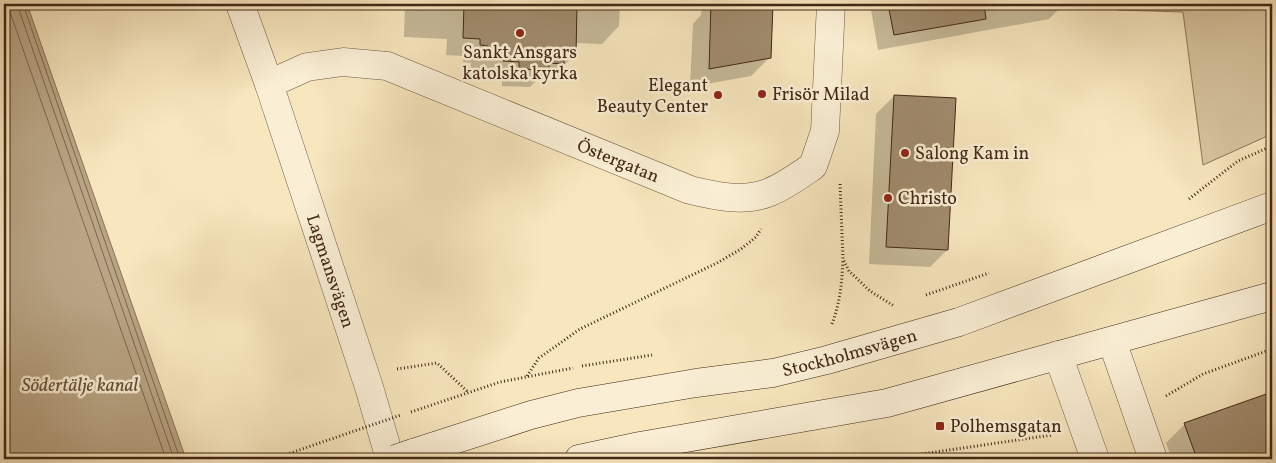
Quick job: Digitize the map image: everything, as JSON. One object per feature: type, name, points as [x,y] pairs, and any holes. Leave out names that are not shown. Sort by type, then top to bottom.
[{"type":"main road","name":"Lagmansvägen","points":[[240,4],[269,84],[369,387],[399,457]]},
{"type":"main road","points":[[813,166],[825,131],[831,4]]},
{"type":"main road","name":"Östergatan","points":[[269,84],[307,67],[343,62],[388,66],[690,190],[721,197],[749,197],[770,193],[813,166]]},
{"type":"main road","name":"Stockholmsvägen","points":[[399,457],[532,415],[578,403],[696,383],[773,373],[827,360],[958,322],[1272,206]]},
{"type":"main road","points":[[579,459],[640,446],[887,403],[1272,296]]},
{"type":"main road","points":[[1112,341],[1153,459]]},
{"type":"main road","points":[[1058,355],[1095,459]]},
{"type":"path","points":[[1184,202],[1238,161],[1272,146]]},
{"type":"path","points":[[813,166],[840,182],[843,259],[842,288],[832,324]]},
{"type":"path","points":[[527,376],[539,358],[580,328],[717,263],[741,249],[756,237],[768,218],[770,193]]},
{"type":"path","points":[[843,259],[850,271],[870,291],[894,306],[885,308]]},
{"type":"path","points":[[922,296],[996,271]]},
{"type":"path","points":[[823,327],[841,322]]},
{"type":"path","points":[[273,459],[435,402],[500,382],[657,354]]},
{"type":"path","points":[[394,369],[437,363],[468,392]]},
{"type":"path","points":[[400,415],[402,424]]},
{"type":"shaded area","points":[[1117,4],[1272,4],[1272,134],[1203,165],[1183,12],[1118,10]]},
{"type":"water","name":"Södertälje kanal","points":[[4,4],[27,4],[186,459],[4,459]]},
{"type":"building","name":"Sankt Ansgars katolska kyrka","points":[[464,4],[577,4],[576,56],[564,56],[564,64],[549,63],[549,70],[519,69],[519,62],[503,61],[503,54],[487,53],[488,46],[480,45],[480,39],[463,38]]},
{"type":"building","points":[[711,4],[773,4],[771,58],[709,69]]},
{"type":"building","points":[[888,4],[984,4],[986,19],[894,35]]},
{"type":"building","points":[[894,95],[956,98],[948,250],[886,247]]},
{"type":"building","points":[[1272,392],[1272,459],[1197,459],[1184,423]]},
{"type":"place","name":"Sankt Ansgars katolska kyrka","points":[[520,33]]},
{"type":"place","name":"Frisör Milad","points":[[762,94]]},
{"type":"place","name":"Elegant Beauty Center","points":[[718,95]]},
{"type":"place","name":"Salong Kam in","points":[[905,153]]},
{"type":"place","name":"Christo","points":[[888,198]]},
{"type":"place","name":"Polhemsgatan","points":[[940,426]]}]
